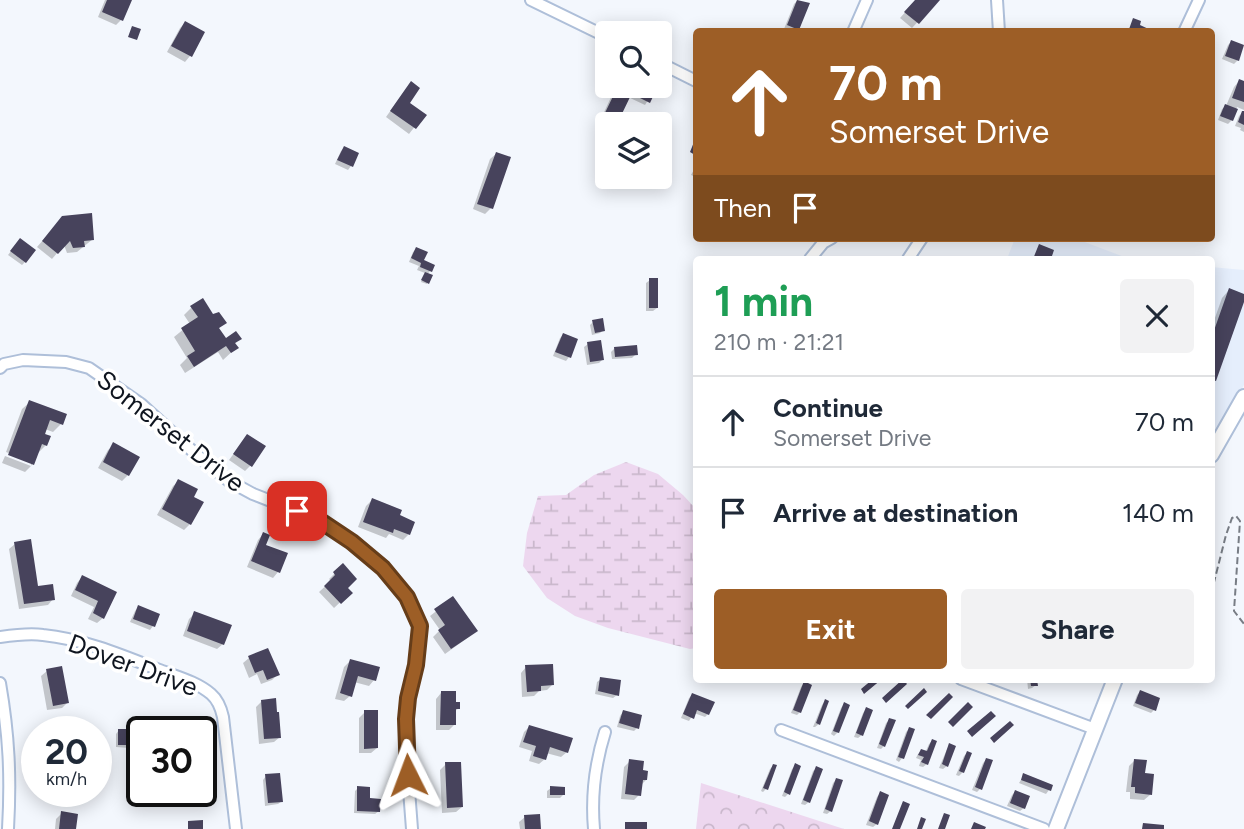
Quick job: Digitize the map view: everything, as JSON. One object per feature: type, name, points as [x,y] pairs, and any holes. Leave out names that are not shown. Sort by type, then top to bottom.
[{"type":"main road","points":[[1215,448],[1244,397]]},
{"type":"main road","points":[[1056,829],[1113,683]]},
{"type":"street","points":[[531,0],[595,31]]},
{"type":"street","points":[[855,28],[867,0]]},
{"type":"street","points":[[997,0],[999,28]]},
{"type":"street","points":[[1186,28],[1199,0]]},
{"type":"street","points":[[672,69],[693,80]]},
{"type":"street","points":[[812,256],[825,242]]},
{"type":"street","name":"Somerset Drive","points":[[0,368],[4,364],[23,360],[66,362],[89,368],[141,404],[229,481],[253,494],[319,520],[352,542],[383,568],[407,597],[420,626],[406,719],[412,829]]},
{"type":"street","name":"Dover Drive","points":[[0,637],[45,635],[93,646],[185,680],[210,693],[217,700],[223,717],[236,829]]},
{"type":"street","points":[[0,683],[9,754],[8,829]]},
{"type":"street","points":[[972,683],[1095,729]]},
{"type":"street","points":[[781,730],[1044,829]]},
{"type":"street","points":[[594,829],[592,801],[597,756],[605,732]]},
{"type":"path","points":[[1215,578],[1232,518],[1237,516],[1240,521],[1234,611],[1244,624]]},
{"type":"shaded area","points":[[1013,242],[1085,242],[1122,256],[1008,256]]},
{"type":"shaded area","points":[[1215,267],[1244,270],[1244,385],[1215,435]]},
{"type":"green space","points":[[626,462],[658,474],[693,506],[693,648],[608,628],[575,616],[547,598],[523,566],[527,533],[538,496],[566,495],[594,475]]},
{"type":"green space","points":[[701,783],[844,829],[696,829]]},
{"type":"building","points":[[107,0],[132,0],[123,21],[102,12]]},
{"type":"building","points":[[797,0],[810,3],[800,28],[787,25]]},
{"type":"building","points":[[915,0],[940,0],[919,24],[904,12]]},
{"type":"building","points":[[1133,18],[1141,21],[1140,25],[1146,28],[1129,28]]},
{"type":"building","points":[[185,21],[205,32],[192,57],[171,46]]},
{"type":"building","points":[[132,26],[141,29],[137,40],[128,37]]},
{"type":"building","points":[[1231,40],[1244,45],[1239,61],[1225,56]]},
{"type":"building","points":[[1239,79],[1244,81],[1244,102],[1232,98]]},
{"type":"building","points":[[411,81],[420,88],[410,103],[427,115],[416,129],[390,111]]},
{"type":"building","points":[[612,98],[630,98],[623,112],[605,112]]},
{"type":"building","points":[[640,98],[652,98],[650,103]]},
{"type":"building","points":[[1225,104],[1238,109],[1233,121],[1220,116]]},
{"type":"building","points":[[1244,111],[1244,125],[1238,122]]},
{"type":"building","points":[[344,146],[359,153],[353,167],[337,160]]},
{"type":"building","points":[[496,152],[511,157],[493,209],[477,204]]},
{"type":"building","points":[[92,213],[94,240],[84,241],[85,247],[73,248],[70,241],[58,254],[42,241],[62,216]]},
{"type":"building","points":[[20,238],[36,250],[26,263],[10,251]]},
{"type":"building","points":[[1039,244],[1054,250],[1052,256],[1034,256]]},
{"type":"building","points":[[416,247],[428,252],[424,260],[435,265],[432,272],[420,267],[421,263],[411,258]]},
{"type":"building","points":[[425,272],[433,275],[429,284],[421,280]]},
{"type":"building","points":[[649,278],[658,278],[658,308],[649,308]]},
{"type":"building","points":[[1229,288],[1244,294],[1244,302],[1216,381],[1215,381],[1215,328]]},
{"type":"building","points":[[203,298],[213,314],[219,312],[227,323],[219,328],[226,338],[236,331],[242,339],[235,343],[239,348],[231,353],[226,346],[194,367],[187,356],[195,351],[181,328],[198,317],[190,306]]},
{"type":"building","points":[[603,318],[605,331],[595,333],[592,320]]},
{"type":"building","points":[[563,333],[578,339],[571,358],[555,352]]},
{"type":"building","points":[[601,340],[604,360],[590,362],[587,342]]},
{"type":"building","points":[[637,345],[638,355],[615,357],[614,347]]},
{"type":"building","points":[[29,400],[67,414],[63,425],[50,420],[45,434],[51,436],[47,446],[42,444],[34,465],[8,455]]},
{"type":"building","points":[[247,434],[266,446],[252,467],[233,454]]},
{"type":"building","points":[[113,442],[140,457],[129,476],[103,462]]},
{"type":"building","points":[[178,479],[198,489],[194,497],[204,502],[191,525],[162,509]]},
{"type":"building","points":[[372,498],[402,510],[400,515],[415,522],[410,535],[394,529],[393,533],[363,522]]},
{"type":"building","points":[[263,532],[270,535],[266,545],[288,553],[280,573],[251,561]]},
{"type":"building","points":[[31,539],[38,586],[53,584],[55,600],[24,604],[14,542]]},
{"type":"building","points":[[343,563],[357,579],[348,588],[353,593],[341,604],[324,586]]},
{"type":"building","points":[[82,575],[117,592],[104,619],[93,613],[98,601],[75,590]]},
{"type":"building","points":[[453,596],[478,631],[451,649],[438,630],[445,625],[434,609]]},
{"type":"building","points":[[138,605],[160,614],[155,627],[133,619]]},
{"type":"building","points":[[194,611],[232,625],[224,645],[187,631]]},
{"type":"building","points":[[268,648],[280,675],[267,680],[263,670],[255,673],[248,656]]},
{"type":"building","points":[[350,659],[380,667],[376,681],[358,676],[352,697],[340,693]]},
{"type":"building","points":[[553,664],[554,685],[541,686],[541,691],[527,692],[525,665]]},
{"type":"building","points":[[62,666],[69,703],[53,706],[46,669]]},
{"type":"building","points":[[600,677],[621,680],[619,696],[598,691]]},
{"type":"building","points":[[803,683],[812,685],[801,713],[793,710]]},
{"type":"building","points":[[868,683],[877,683],[864,694],[861,689]]},
{"type":"building","points":[[899,683],[907,684],[886,703],[882,698]]},
{"type":"building","points":[[924,688],[927,692],[908,709],[905,706]]},
{"type":"building","points":[[1140,690],[1160,698],[1156,711],[1135,703]]},
{"type":"building","points":[[441,691],[456,691],[456,702],[460,702],[460,709],[456,709],[456,725],[440,725]]},
{"type":"building","points":[[692,693],[715,702],[709,715],[697,710],[694,719],[683,714]]},
{"type":"building","points":[[949,693],[953,697],[931,719],[926,715]]},
{"type":"building","points":[[276,698],[281,738],[264,739],[261,700]]},
{"type":"building","points":[[825,699],[829,701],[820,725],[816,723]]},
{"type":"building","points":[[844,702],[850,705],[839,733],[833,731]]},
{"type":"building","points":[[968,702],[973,707],[953,727],[948,722]]},
{"type":"building","points":[[866,707],[873,710],[863,736],[856,733]]},
{"type":"building","points":[[364,710],[378,710],[378,748],[364,749]]},
{"type":"building","points":[[623,710],[642,715],[639,729],[619,723]]},
{"type":"building","points":[[991,711],[996,716],[972,737],[967,731]]},
{"type":"building","points":[[889,718],[896,720],[885,747],[879,744]]},
{"type":"building","points":[[1010,721],[1014,725],[994,743],[990,738]]},
{"type":"building","points":[[529,725],[573,738],[568,753],[550,747],[546,760],[533,756],[536,746],[523,742]]},
{"type":"building","points":[[909,727],[915,729],[904,759],[898,757]]},
{"type":"building","points":[[118,729],[126,729],[126,745],[118,745]]},
{"type":"building","points":[[932,739],[937,741],[928,765],[921,762],[924,757],[918,755],[921,749],[927,751]]},
{"type":"building","points":[[949,743],[956,746],[948,767],[942,764]]},
{"type":"building","points":[[967,751],[972,753],[964,773],[959,771]]},
{"type":"building","points":[[986,758],[993,760],[982,790],[975,787]]},
{"type":"building","points":[[629,759],[644,761],[643,770],[648,771],[647,780],[643,780],[641,796],[625,794]]},
{"type":"building","points":[[1134,759],[1147,760],[1145,773],[1154,774],[1152,795],[1135,793],[1135,787],[1131,787]]},
{"type":"building","points":[[445,762],[461,762],[463,807],[447,808]]},
{"type":"building","points":[[795,763],[801,766],[790,795],[784,792]]},
{"type":"building","points":[[773,764],[777,765],[768,790],[763,788]]},
{"type":"building","points":[[816,766],[823,769],[810,803],[803,800]]},
{"type":"building","points":[[280,773],[283,802],[268,803],[265,774]]},
{"type":"building","points":[[1023,773],[1053,785],[1051,791],[1021,780]]},
{"type":"building","points":[[836,778],[843,780],[832,812],[825,809]]},
{"type":"building","points":[[357,786],[370,787],[370,798],[381,799],[380,812],[357,811]]},
{"type":"building","points":[[550,786],[565,787],[565,795],[550,795]]},
{"type":"building","points":[[1015,790],[1030,796],[1025,809],[1010,803]]},
{"type":"building","points":[[880,791],[889,795],[878,825],[869,821]]},
{"type":"building","points":[[903,801],[910,804],[900,829],[892,829]]},
{"type":"building","points":[[61,811],[78,814],[76,829],[59,829]]},
{"type":"building","points":[[944,813],[950,815],[945,829],[938,829]]},
{"type":"building","points":[[540,814],[541,829],[525,829],[524,815]]},
{"type":"building","points":[[921,817],[926,819],[922,829],[917,829]]},
{"type":"building","points":[[203,820],[203,829],[188,829],[188,821]]},
{"type":"building","points":[[625,822],[647,822],[647,829],[625,829]]},
{"type":"building","points":[[974,822],[986,827],[985,829],[971,829]]},
{"type":"building","points":[[1143,823],[1164,825],[1164,829],[1142,829]]},
{"type":"route","points":[[297,511],[319,520],[352,542],[383,568],[407,597],[420,626],[406,719],[408,775]]}]
